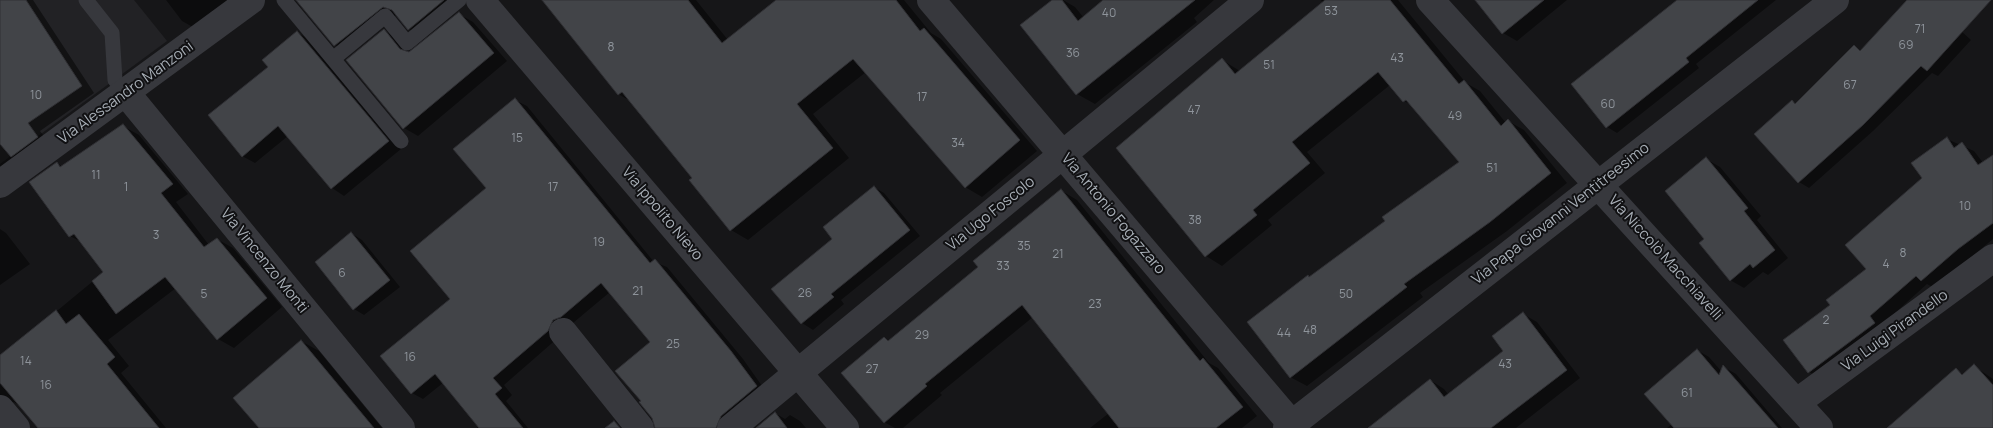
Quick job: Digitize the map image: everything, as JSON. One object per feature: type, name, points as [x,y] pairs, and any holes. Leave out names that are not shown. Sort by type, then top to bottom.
[{"type":"street","name":"Via Alessandro Manzoni","points":[[0,184],[251,0]]},
{"type":"street","name":"Via Ippolito Nievo","points":[[480,0],[845,428]]},
{"type":"street","name":"Via Antonio Fogazzaro","points":[[931,0],[1292,427]]},
{"type":"street","name":"Via Ugo Foscolo","points":[[731,428],[1250,0]]},
{"type":"street","name":"Via Niccolò Macchiavelli","points":[[1430,0],[1819,428]]},
{"type":"street","name":"Via Papa Giovanni Ventitreesimo","points":[[1292,427],[1835,0]]},
{"type":"street","name":"Via Vincenzo Monti","points":[[126,93],[402,428]]},
{"type":"street","name":"Via Luigi Pirandello","points":[[1796,403],[1993,258]]},
{"type":"street","points":[[563,332],[640,428]]},
{"type":"street","points":[[0,409],[16,428]]},
{"type":"lane","points":[[86,0],[112,33],[115,80],[126,93]]},
{"type":"lane","points":[[284,0],[401,141]]},
{"type":"lane","points":[[333,59],[385,16],[408,43],[459,0]]},
{"type":"shaded area","points":[[0,0],[134,0],[167,41],[0,164]]},
{"type":"building","points":[[0,0],[26,0],[82,86],[28,123],[38,137],[11,157],[0,144]]},
{"type":"building","points":[[296,0],[444,0],[408,30],[392,10],[383,7],[334,46]]},
{"type":"building","points":[[542,0],[688,0],[722,43],[776,0],[896,0],[920,31],[924,28],[1020,140],[965,188],[853,59],[797,104],[833,148],[730,231],[689,180],[692,178],[622,92],[618,95]]},
{"type":"building","points":[[1052,0],[1062,0],[1078,21],[1103,0],[1195,0],[1076,95],[1020,25]]},
{"type":"building","points":[[1325,0],[1390,0],[1459,84],[1464,80],[1501,126],[1508,119],[1551,173],[1490,222],[1404,284],[1407,287],[1290,378],[1247,322],[1308,275],[1309,277],[1385,221],[1382,217],[1459,162],[1406,100],[1403,102],[1378,72],[1292,142],[1310,163],[1253,210],[1257,215],[1205,257],[1116,148],[1222,58],[1235,74]]},
{"type":"building","points":[[1475,0],[1544,0],[1502,34]]},
{"type":"building","points":[[1677,0],[1758,0],[1686,58],[1689,62],[1606,128],[1571,84]]},
{"type":"building","points":[[1907,0],[1991,0],[1927,71],[1921,66],[1863,125],[1798,183],[1754,134],[1792,100],[1795,104],[1854,45],[1860,51]]},
{"type":"building","points":[[459,12],[494,53],[403,129],[346,60],[384,29],[400,49],[409,52]]},
{"type":"building","points":[[297,31],[389,141],[331,189],[278,126],[242,157],[208,115],[268,67],[262,60]]},
{"type":"building","points":[[515,98],[650,263],[655,259],[731,351],[757,386],[721,416],[716,428],[655,428],[652,418],[639,402],[641,401],[615,371],[650,342],[601,283],[561,317],[553,320],[548,331],[493,378],[502,388],[495,394],[523,428],[479,428],[435,374],[411,394],[380,356],[450,299],[410,251],[486,188],[453,149]]},
{"type":"building","points":[[123,124],[173,184],[161,193],[204,247],[217,238],[267,298],[217,340],[165,277],[116,314],[92,281],[103,272],[74,234],[69,237],[29,182],[57,162],[60,167]]},
{"type":"building","points":[[1947,137],[1954,148],[1962,142],[1978,165],[1993,155],[1993,223],[1958,249],[1921,281],[1916,276],[1870,316],[1875,323],[1808,373],[1783,340],[1830,305],[1826,300],[1866,269],[1845,245],[1922,178],[1911,163]]},
{"type":"building","points":[[1706,157],[1748,208],[1744,211],[1775,250],[1753,268],[1750,264],[1730,281],[1699,243],[1704,239],[1665,191]]},
{"type":"building","points":[[874,186],[910,230],[831,294],[834,297],[801,324],[771,289],[832,239],[823,227]]},
{"type":"building","points":[[1061,189],[1200,361],[1203,358],[1243,407],[1216,428],[1119,428],[1022,305],[925,384],[927,386],[884,423],[841,373],[884,337],[888,341],[978,267],[973,261]]},
{"type":"building","points":[[351,232],[390,280],[353,310],[315,262]]},
{"type":"building","points":[[56,310],[66,324],[79,314],[115,357],[107,364],[159,428],[38,428],[0,383],[0,355]]},
{"type":"building","points":[[1523,312],[1567,370],[1491,428],[1368,428],[1430,379],[1444,397],[1503,351],[1492,336]]},
{"type":"building","points":[[301,340],[374,428],[259,428],[233,398]]},
{"type":"building","points":[[1697,349],[1719,375],[1723,365],[1778,428],[1674,428],[1644,394]]},
{"type":"building","points":[[1974,364],[1993,385],[1993,428],[1887,428],[1956,368],[1962,375]]},
{"type":"building","points":[[775,412],[787,428],[756,428]]},
{"type":"building","points":[[614,421],[620,428],[605,428]]}]
